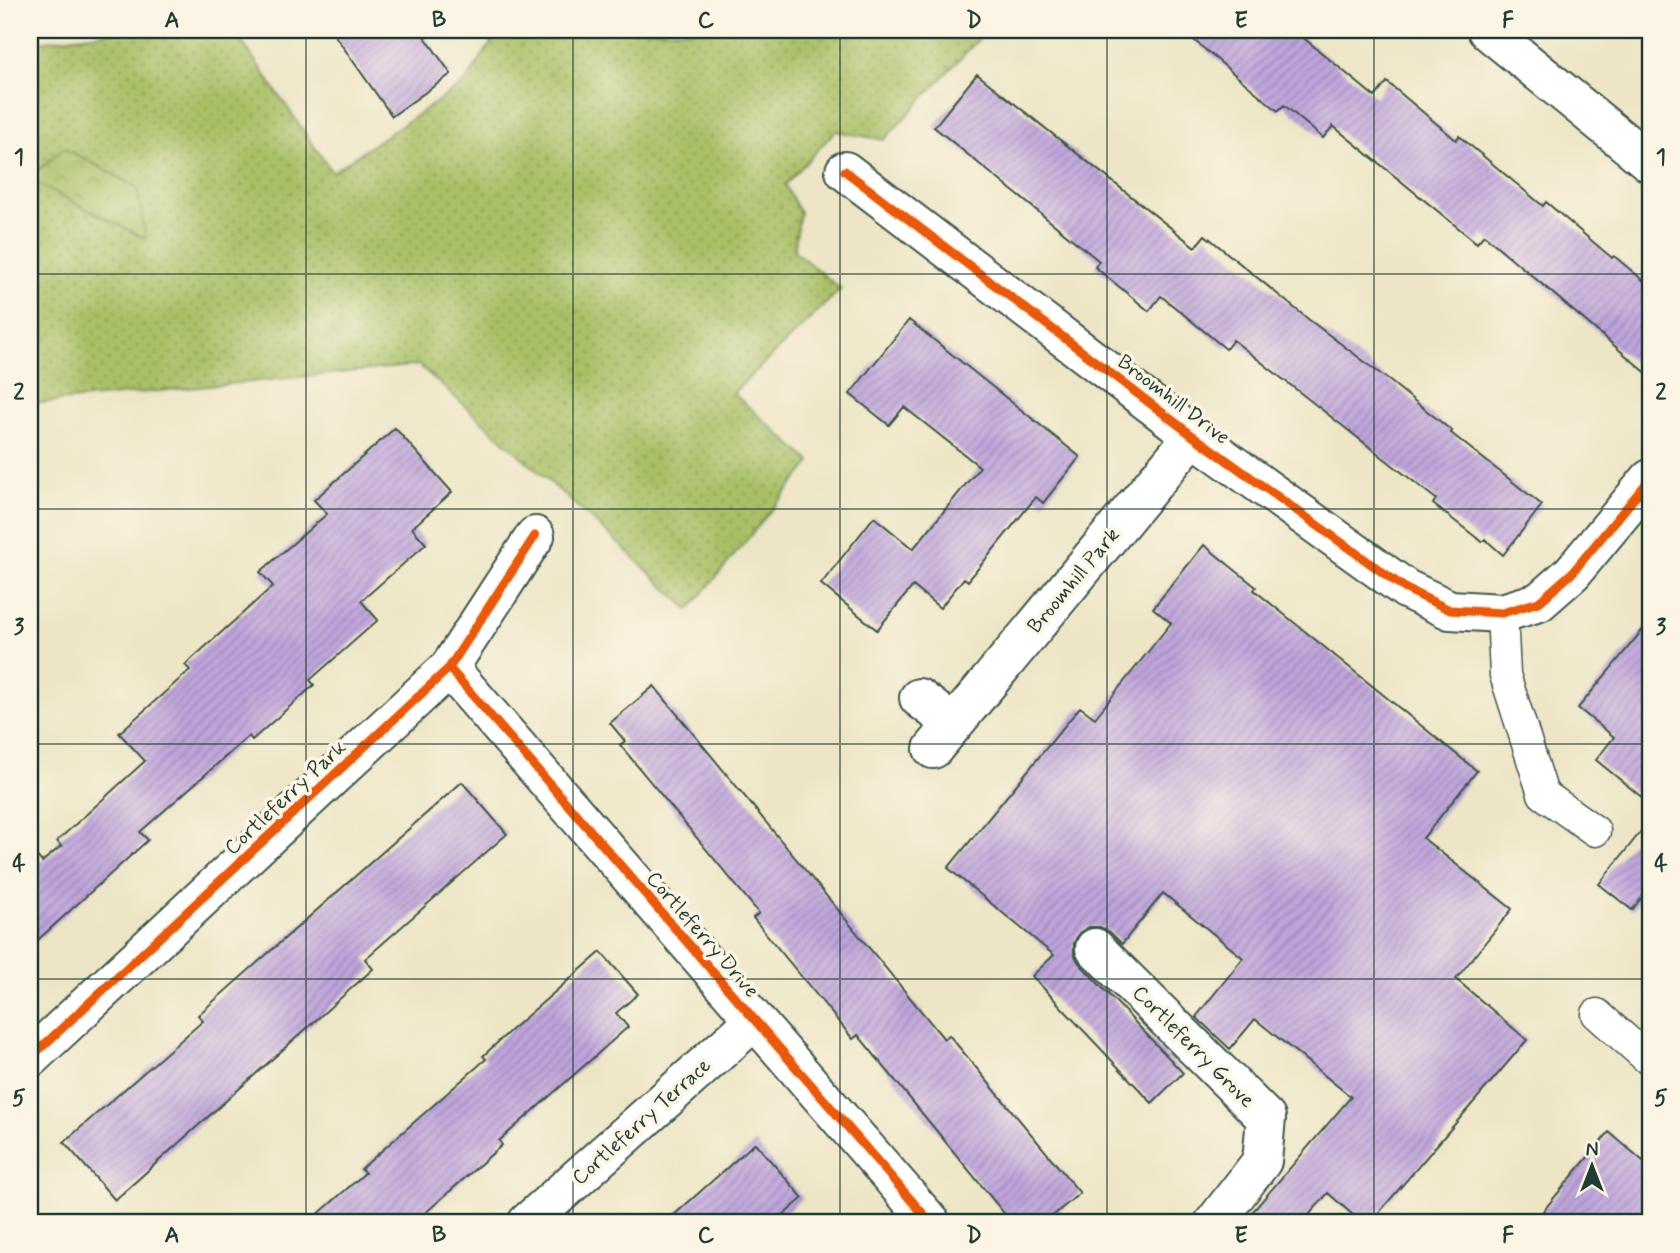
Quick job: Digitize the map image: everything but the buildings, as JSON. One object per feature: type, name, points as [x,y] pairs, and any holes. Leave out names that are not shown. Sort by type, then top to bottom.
[{"type":"street","points":[[1487,30],[1650,163]]},
{"type":"street","name":"Broomhill Drive","points":[[845,171],[1193,436],[1406,589],[1450,610],[1502,613],[1539,602],[1572,573],[1650,480]]},
{"type":"street","name":"Broomhill Park","points":[[919,698],[943,736],[1193,436]]},
{"type":"street","name":"Cortleferry Park","points":[[30,1058],[449,668],[535,536]]},
{"type":"street","name":"Cortleferry Drive","points":[[449,668],[931,1223]]},
{"type":"street","name":"Cortleferry Grove","points":[[1095,948],[1266,1118],[1262,1161],[1214,1223]]},
{"type":"street","name":"Cortleferry Terrace","points":[[527,1223],[755,1020]]},
{"type":"lane","points":[[1502,613],[1505,674],[1543,794],[1595,831]]},
{"type":"lane","points":[[1597,1014],[1650,1061]]},
{"type":"green space","points":[[129,30],[234,30],[332,172],[466,82],[499,30],[987,30],[884,140],[835,131],[785,185],[800,212],[794,251],[841,289],[733,393],[811,462],[689,610],[419,365],[30,404],[30,43]]},
{"type":"green space","points":[[64,148],[137,187],[146,239],[30,180],[30,177]]},
{"type":"cycle path","points":[[845,171],[1193,436],[1406,589],[1450,610],[1502,613],[1539,602],[1572,573],[1650,479]]},
{"type":"cycle path","points":[[30,1058],[449,668],[535,536]]},
{"type":"cycle path","points":[[449,668],[931,1223]]}]
